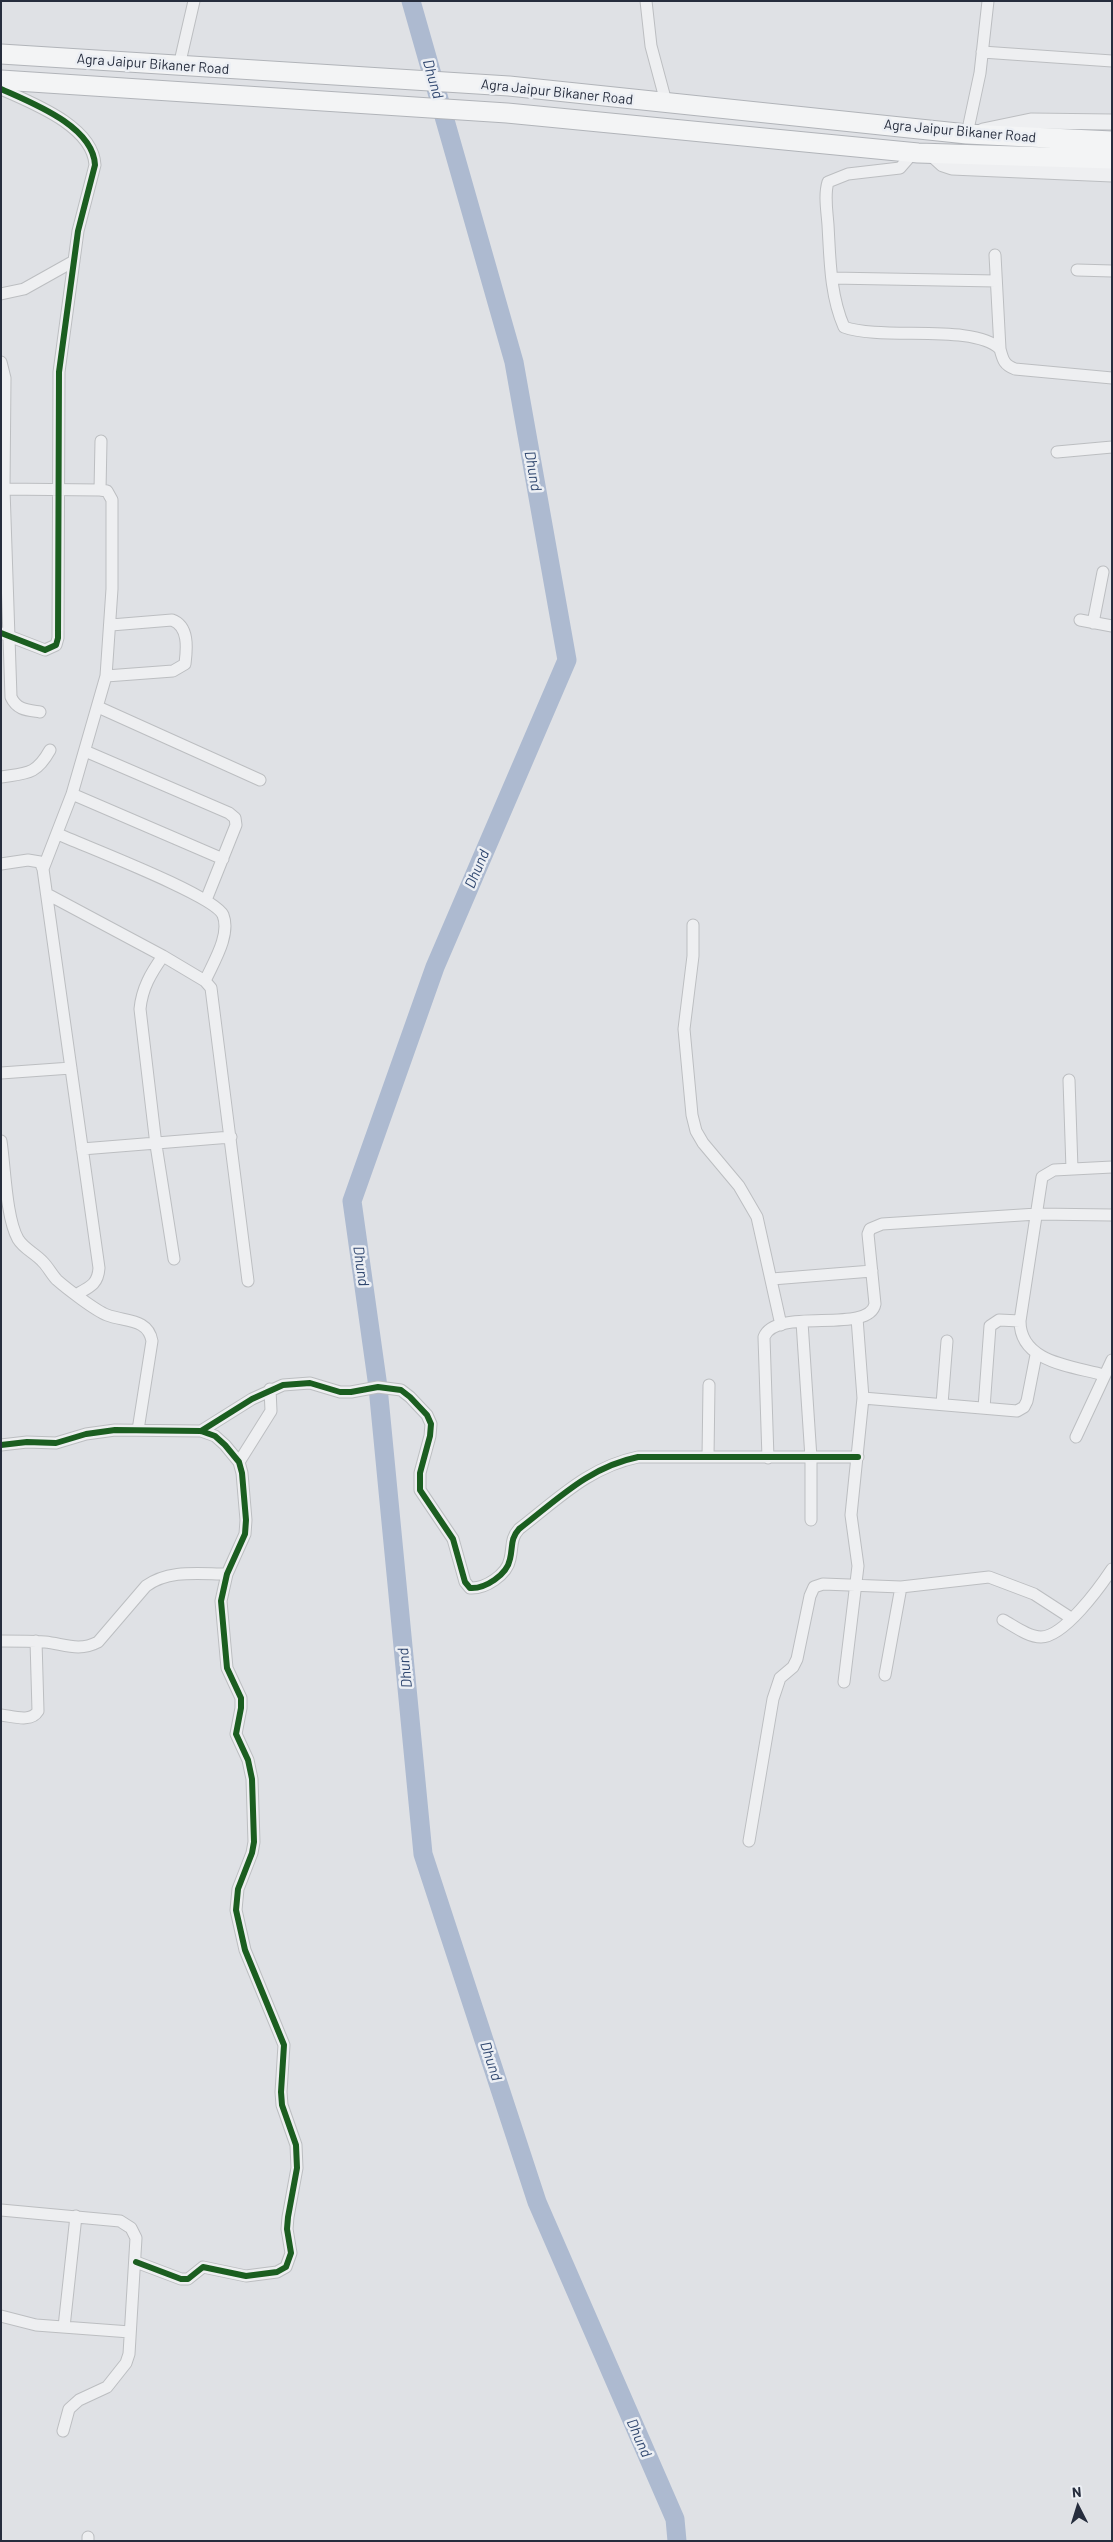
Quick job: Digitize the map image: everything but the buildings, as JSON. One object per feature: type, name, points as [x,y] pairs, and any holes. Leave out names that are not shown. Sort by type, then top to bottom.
[{"type":"highway","name":"Agra Jaipur Bikaner Road","points":[[1,54],[500,86],[967,134],[1112,141]]},
{"type":"highway","name":"Agra Jaipur Bikaner Road","points":[[1,80],[507,113],[913,153],[1112,159]]},
{"type":"street","points":[[186,66],[194,1]]},
{"type":"street","points":[[646,1],[651,46],[666,102]]},
{"type":"street","points":[[988,1],[982,52],[967,134],[1031,121],[1112,122]]},
{"type":"street","points":[[982,52],[1112,61]]},
{"type":"street","points":[[1,89],[46,110],[71,127],[90,144],[95,155],[95,165],[84,207],[74,261],[59,372],[58,638],[56,645],[45,650],[5,635]]},
{"type":"street","points":[[913,153],[900,168],[848,174],[828,182],[826,200],[832,278],[838,312],[844,327],[857,332],[968,337],[993,343],[1000,349]]},
{"type":"street","points":[[932,154],[942,164],[952,167],[1112,174]]},
{"type":"street","points":[[995,255],[1000,349],[1007,366],[1015,369],[1112,378]]},
{"type":"street","points":[[1,294],[24,289],[74,261]]},
{"type":"street","points":[[1077,270],[1112,271]]},
{"type":"street","points":[[832,278],[996,281]]},
{"type":"street","points":[[1,362],[4,378],[5,635],[11,697],[15,705],[40,712]]},
{"type":"street","points":[[100,490],[102,441]]},
{"type":"street","points":[[1057,452],[1112,447]]},
{"type":"street","points":[[3,489],[100,490],[107,491],[112,500],[111,625],[106,676],[72,794],[43,869]]},
{"type":"street","points":[[1094,623],[1103,572]]},
{"type":"street","points":[[106,676],[173,671],[185,664],[186,657],[184,628],[180,622],[172,620],[111,625]]},
{"type":"street","points":[[1080,620],[1112,626]]},
{"type":"street","points":[[98,707],[260,780]]},
{"type":"street","points":[[1,777],[29,773],[38,769],[50,750]]},
{"type":"street","points":[[85,750],[235,818],[236,825],[206,900]]},
{"type":"street","points":[[72,794],[222,859]]},
{"type":"street","points":[[58,834],[206,900],[216,907],[223,916],[224,927],[218,953],[205,981]]},
{"type":"street","points":[[1,864],[34,860],[40,862],[43,869],[99,1268],[95,1284],[77,1294]]},
{"type":"street","points":[[47,894],[163,956],[205,981],[211,988],[214,996],[248,1281]]},
{"type":"street","points":[[693,925],[693,956],[684,1030],[692,1115],[696,1130],[703,1143],[739,1186],[756,1217],[782,1325]]},
{"type":"street","points":[[163,956],[146,982],[141,995],[140,1009],[156,1145],[174,1260]]},
{"type":"street","points":[[1,1073],[71,1068]]},
{"type":"street","points":[[1069,1080],[1072,1169]]},
{"type":"street","points":[[82,1149],[156,1145],[231,1137]]},
{"type":"street","points":[[1,1141],[6,1209],[19,1240],[27,1250],[44,1263],[58,1281],[106,1315],[138,1322],[150,1333],[152,1341],[138,1430]]},
{"type":"street","points":[[1104,1375],[1036,1355],[1023,1341],[1020,1322],[1042,1177],[1054,1170],[1112,1167]]},
{"type":"street","points":[[768,1458],[764,1337],[766,1331],[782,1325],[857,1318],[869,1315],[874,1310],[868,1234],[874,1226],[1037,1214],[1112,1215]]},
{"type":"street","points":[[772,1279],[872,1271]]},
{"type":"street","points":[[844,1682],[858,1566],[851,1514],[863,1398],[857,1318]]},
{"type":"street","points":[[984,1408],[990,1326],[999,1320],[1020,1322]]},
{"type":"street","points":[[802,1322],[811,1458],[811,1520]]},
{"type":"street","points":[[942,1404],[947,1341]]},
{"type":"street","points":[[863,1398],[1017,1411],[1024,1407],[1028,1401],[1036,1355]]},
{"type":"street","points":[[1076,1437],[1112,1360]]},
{"type":"street","points":[[201,1431],[270,1389],[298,1382],[326,1386],[340,1392],[388,1387],[401,1390],[427,1415],[430,1424],[430,1436],[420,1473],[420,1490],[453,1539],[465,1582],[470,1588],[478,1588],[489,1584],[506,1569],[510,1560],[513,1537],[519,1529],[578,1482],[607,1465],[638,1456],[858,1457]]},
{"type":"street","points":[[708,1457],[709,1385]]},
{"type":"street","points":[[239,1462],[270,1411],[270,1389]]},
{"type":"street","points":[[1,1445],[27,1442],[56,1443],[100,1431],[201,1431],[215,1436],[225,1444],[239,1462],[244,1490],[246,1520],[244,1534],[227,1574],[222,1593],[221,1615],[228,1668],[241,1698],[236,1734],[250,1768],[254,1842],[252,1853],[238,1889],[236,1910],[245,1950],[284,2045],[282,2104],[298,2155],[298,2168],[286,2229],[290,2261],[286,2267],[277,2272],[259,2276],[246,2276],[203,2267],[188,2279],[180,2279],[136,2262]]},
{"type":"street","points":[[1003,1620],[1031,1635],[1041,1637],[1052,1634],[1071,1618],[1101,1586],[1112,1569]]},
{"type":"street","points":[[1,1642],[36,1641],[80,1648],[90,1647],[98,1642],[146,1586],[155,1580],[175,1574],[227,1574]]},
{"type":"street","points":[[749,1841],[773,1698],[780,1678],[793,1667],[797,1659],[810,1596],[814,1587],[823,1584],[901,1587],[989,1577],[1000,1579],[1034,1594],[1071,1618]]},
{"type":"street","points":[[885,1675],[901,1587]]},
{"type":"street","points":[[1,1715],[29,1718],[35,1716],[38,1711],[36,1641]]},
{"type":"street","points":[[1,2210],[76,2216],[126,2223],[136,2238],[136,2262],[126,2363],[107,2387],[73,2404],[69,2409],[63,2431]]},
{"type":"street","points":[[64,2327],[76,2216]]},
{"type":"street","points":[[1,2316],[21,2322],[130,2332]]},
{"type":"waterway","name":"Dhund","points":[[411,1],[514,362],[567,660],[435,967],[352,1201],[378,1387],[423,1854],[537,2202],[675,2519],[677,2541]]},
{"type":"cycle path","points":[[1,89],[44,109],[73,128],[92,151],[95,165],[78,231],[59,372],[58,638],[56,645],[45,650],[1,633]]},
{"type":"cycle path","points":[[201,1431],[252,1399],[283,1385],[310,1383],[340,1392],[378,1387],[401,1390],[427,1415],[431,1424],[430,1436],[420,1473],[420,1490],[453,1539],[465,1582],[470,1588],[476,1588],[494,1580],[505,1570],[510,1559],[513,1540],[519,1529],[589,1476],[620,1462],[638,1457],[858,1457]]},
{"type":"cycle path","points":[[1,1445],[27,1442],[56,1443],[86,1434],[115,1430],[201,1431],[215,1436],[225,1445],[239,1462],[242,1473],[246,1520],[245,1534],[227,1574],[221,1601],[227,1668],[241,1698],[236,1734],[248,1760],[252,1779],[254,1842],[252,1853],[238,1889],[236,1910],[245,1950],[284,2045],[282,2105],[296,2145],[297,2168],[287,2229],[291,2253],[286,2267],[277,2272],[246,2276],[203,2267],[188,2279],[181,2279],[136,2262]]}]
